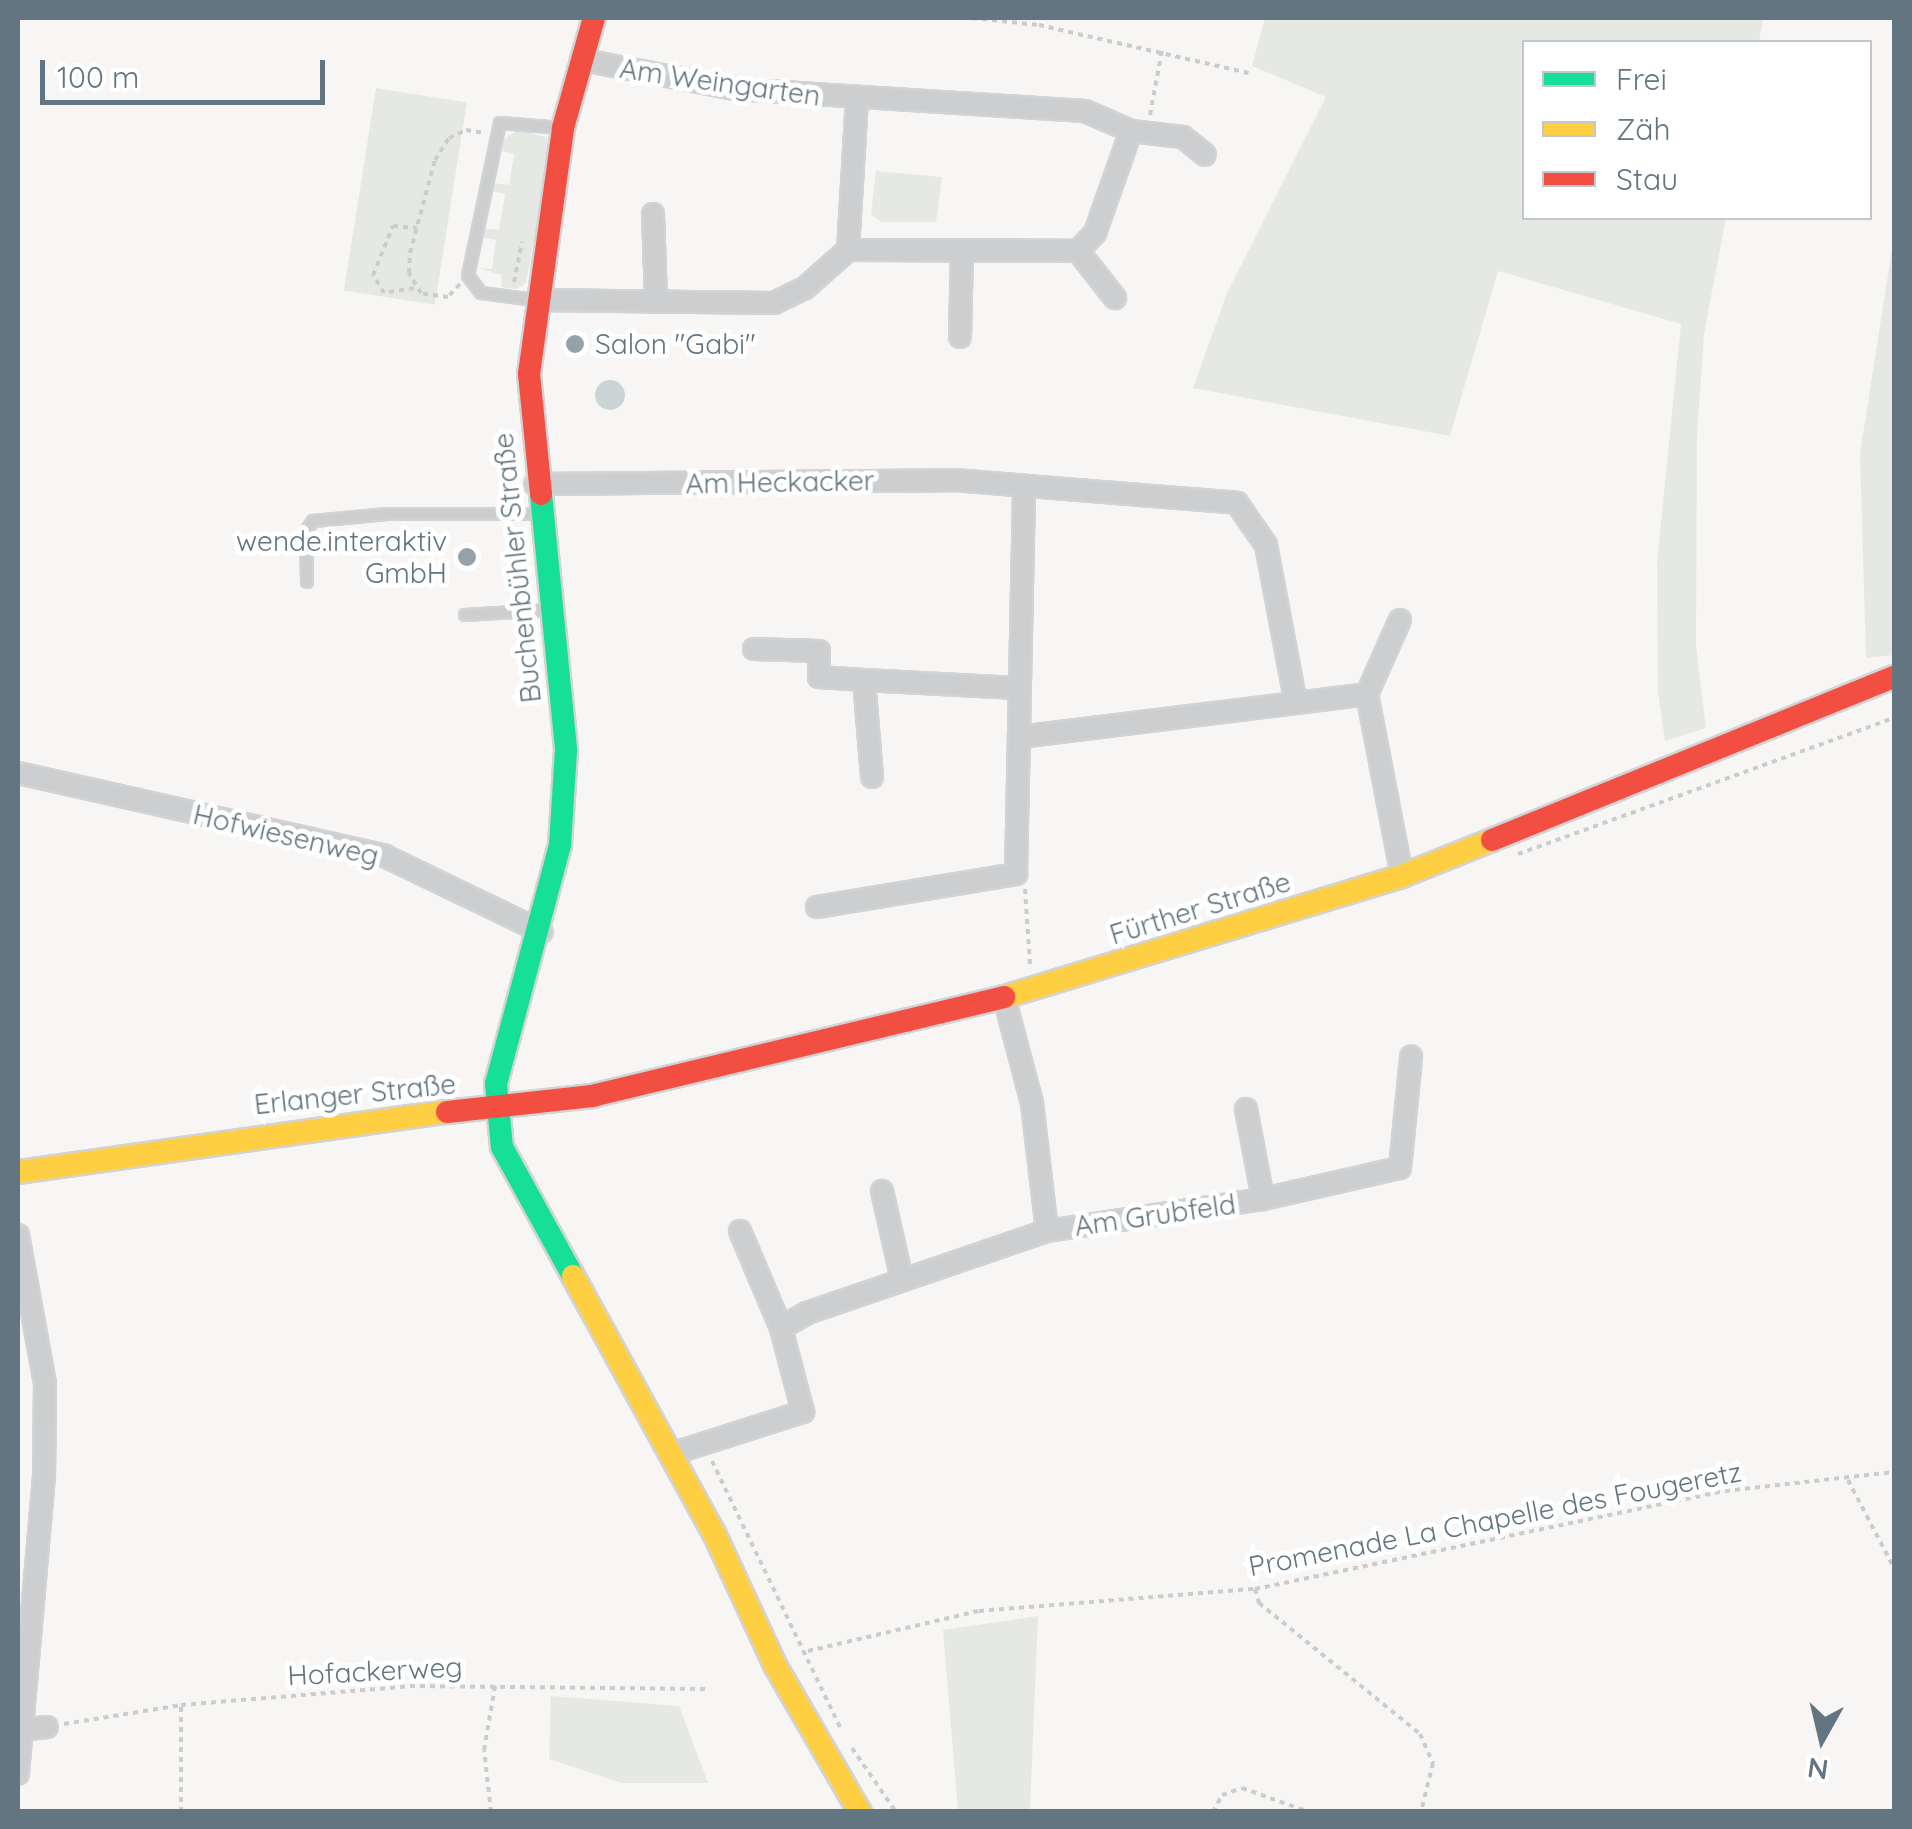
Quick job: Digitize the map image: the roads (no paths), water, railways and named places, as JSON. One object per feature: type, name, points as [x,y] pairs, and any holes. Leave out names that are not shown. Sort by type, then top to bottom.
[{"type":"street","name":"Buchenbühler Straße","points":[[497,1110],[496,1084],[542,932],[560,845],[566,750],[555,610],[535,484],[529,374],[536,300],[563,128],[594,18]]},
{"type":"street","name":"Am Weingarten","points":[[583,60],[735,89],[857,100],[964,100],[1069,110],[1139,130],[1184,137],[1205,155]]},
{"type":"street","name":"Am Weingarten","points":[[848,250],[857,100]]},
{"type":"street","points":[[536,300],[774,303],[805,288],[848,250],[1078,251],[1095,233],[1139,130]]},
{"type":"street","points":[[653,214],[656,302]]},
{"type":"street","points":[[1078,251],[1115,298]]},
{"type":"street","points":[[960,337],[962,252]]},
{"type":"street","name":"Am Heckacker","points":[[535,484],[954,480],[1237,503],[1266,545],[1295,698]]},
{"type":"street","points":[[817,907],[1016,874],[1024,486]]},
{"type":"street","points":[[1400,620],[1367,694],[1402,876]]},
{"type":"street","points":[[754,648],[819,651],[820,676],[1017,688]]},
{"type":"street","name":"Fürther Straße","points":[[497,1110],[592,1096],[1004,997],[1402,876],[1894,677]]},
{"type":"street","points":[[864,680],[872,777]]},
{"type":"street","points":[[1019,737],[1295,698],[1367,694]]},
{"type":"street","name":"Hofwiesenweg","points":[[18,773],[385,856],[542,932]]},
{"type":"street","name":"Am Grubfeld","points":[[1004,997],[1032,1103],[1047,1231]]},
{"type":"street","name":"Am Grubfeld","points":[[781,1328],[902,1280],[1047,1231],[1263,1199],[1400,1168],[1411,1058]]},
{"type":"street","name":"Am Grubfeld","points":[[1246,1109],[1263,1199]]},
{"type":"street","name":"Erlanger Straße","points":[[19,1180],[273,1132],[497,1110],[510,1168],[671,1454],[802,1711],[860,1812]]},
{"type":"street","points":[[882,1192],[902,1280]]},
{"type":"street","points":[[671,1454],[803,1412],[781,1328],[740,1231]]},
{"type":"street","points":[[18,1235],[44,1384],[44,1476],[18,1774]]},
{"type":"street","points":[[20,1730],[47,1727]]},
{"type":"lane","points":[[536,300],[481,293],[468,276],[495,134],[512,119],[563,128]]},
{"type":"lane","points":[[307,582],[306,531],[314,521],[388,514],[540,514]]},
{"type":"lane","points":[[464,615],[555,610]]},
{"type":"place","name":"Salon \"Gabi\"","points":[[575,344]]},
{"type":"place","name":"wende.interaktiv GmbH","points":[[467,557]]}]
